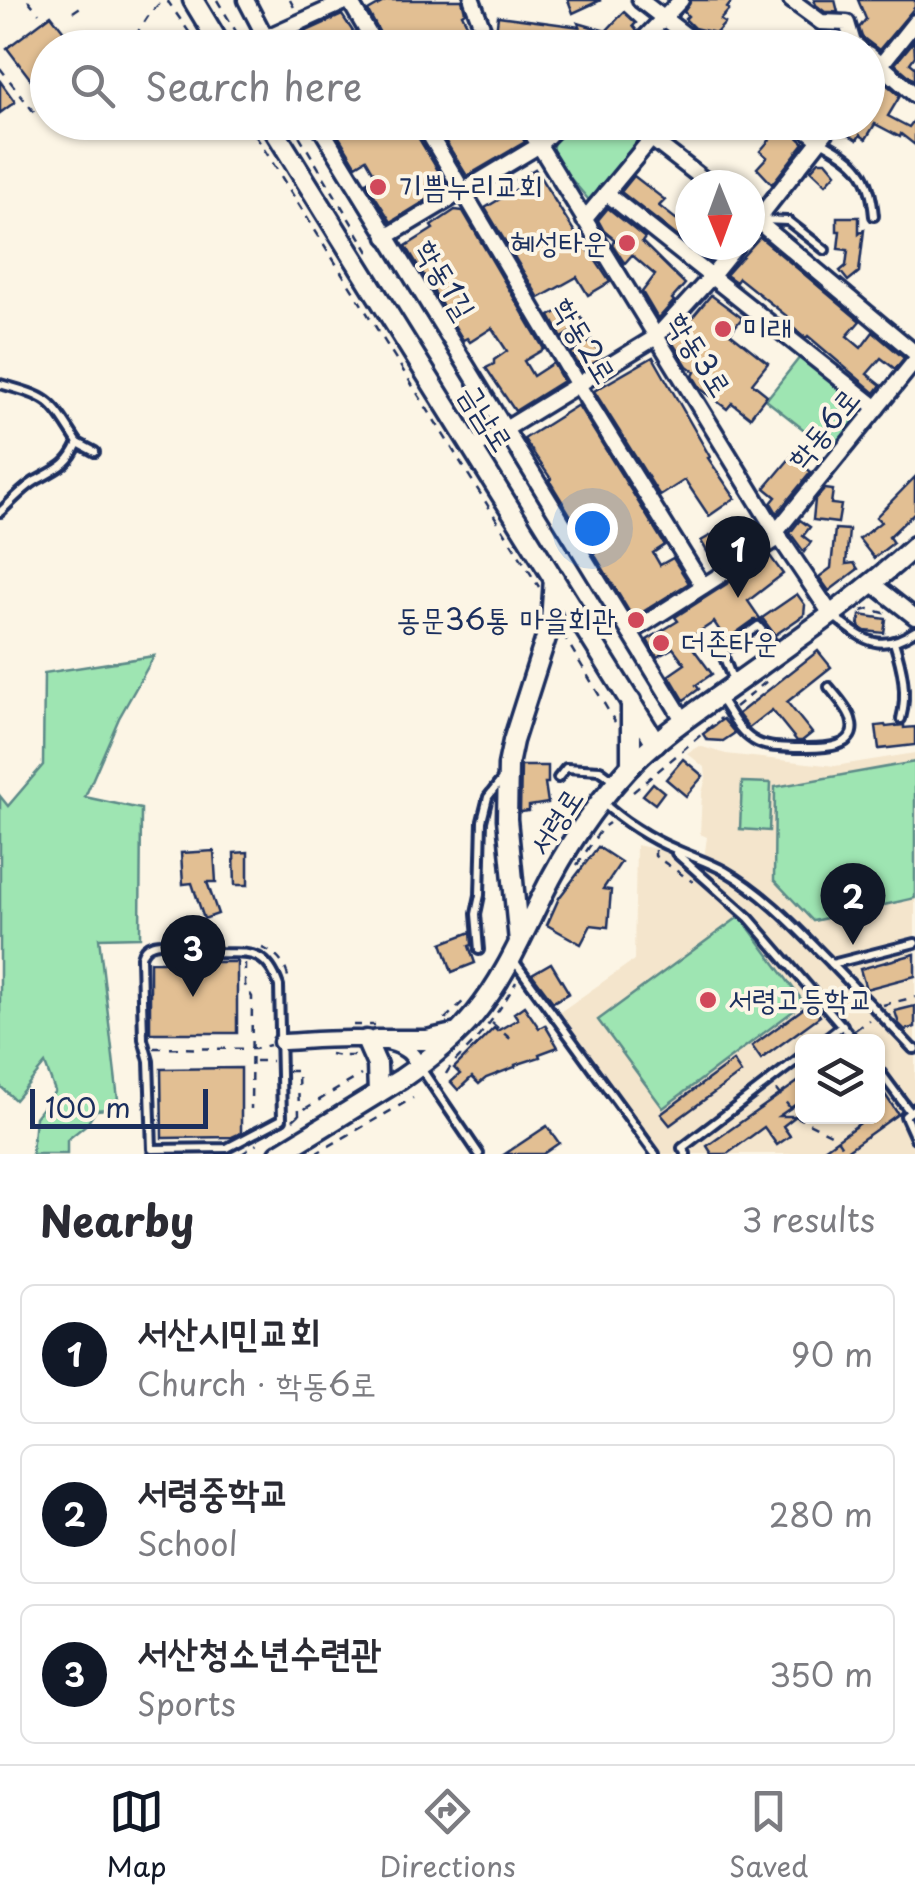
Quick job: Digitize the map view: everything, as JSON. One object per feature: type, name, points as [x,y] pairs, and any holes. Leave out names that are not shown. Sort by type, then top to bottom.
[{"type":"street","points":[[193,0],[211,30]]},
{"type":"street","points":[[246,0],[261,30]]},
{"type":"street","points":[[292,30],[349,0],[366,30]]},
{"type":"street","points":[[472,0],[483,30]]},
{"type":"street","points":[[640,0],[678,30]]},
{"type":"street","points":[[652,30],[681,0]]},
{"type":"street","points":[[791,0],[822,22],[847,23],[849,30]]},
{"type":"street","points":[[885,60],[915,22]]},
{"type":"street","points":[[885,69],[915,95]]},
{"type":"street","name":"금남로","points":[[280,140],[473,449],[547,582],[656,742]]},
{"type":"street","name":"학동1길","points":[[327,140],[684,721]]},
{"type":"street","name":"학동2로","points":[[433,140],[703,586]]},
{"type":"street","name":"학동3로","points":[[535,140],[778,534],[836,618]]},
{"type":"street","points":[[386,237],[544,140]]},
{"type":"street","points":[[584,220],[650,140]]},
{"type":"street","points":[[652,140],[691,170]]},
{"type":"street","points":[[765,206],[820,140]]},
{"type":"street","points":[[606,194],[877,408]]},
{"type":"street","points":[[765,232],[915,353]]},
{"type":"street","points":[[473,449],[656,337],[725,260]]},
{"type":"street","name":"학동6로","points":[[630,632],[778,534],[915,361]]},
{"type":"street","name":"서령로","points":[[279,1154],[419,1066],[462,1029],[478,1011],[551,879],[602,801],[625,787],[630,766],[684,721],[724,704],[734,684],[782,659],[836,618],[915,546]]},
{"type":"street","points":[[515,950],[507,774],[513,740],[551,622],[547,582]]},
{"type":"street","points":[[873,584],[915,617]]},
{"type":"street","points":[[630,701],[630,766]]},
{"type":"street","points":[[281,1042],[434,1039],[462,1029]]},
{"type":"street","points":[[372,1040],[402,1047],[419,1066]]},
{"type":"street","points":[[372,1040],[378,1065],[378,1093]]},
{"type":"lane","points":[[820,140],[846,155],[862,171],[871,190],[874,216]]},
{"type":"lane","points":[[765,222],[788,221],[826,250]]},
{"type":"lane","points":[[0,384],[38,394],[54,406],[78,443],[95,452]]},
{"type":"lane","points":[[0,512],[35,481],[56,472],[72,456],[78,443]]},
{"type":"lane","points":[[754,617],[782,659]]},
{"type":"lane","points":[[836,618],[870,642],[894,642],[915,631]]},
{"type":"lane","points":[[734,684],[722,652],[758,626]]},
{"type":"lane","points":[[894,642],[903,682],[901,719]]},
{"type":"lane","points":[[724,704],[744,733],[762,745],[832,748],[847,739],[852,722],[829,686]]},
{"type":"lane","points":[[558,778],[566,768],[600,770],[625,787]]},
{"type":"lane","points":[[479,950],[476,914],[484,812],[492,790],[507,774]]},
{"type":"lane","points":[[602,801],[672,848],[756,890],[914,1050]]},
{"type":"lane","points":[[672,848],[749,918],[850,1034]]},
{"type":"lane","points":[[173,943],[204,952],[259,958],[278,982],[281,1042],[282,1119],[228,1148],[152,1149],[149,1061],[143,1039],[142,952],[150,944],[173,943]]},
{"type":"lane","points":[[832,964],[915,944]]},
{"type":"lane","points":[[515,950],[654,1154]]},
{"type":"lane","points":[[831,1034],[843,1025]]},
{"type":"lane","points":[[686,1154],[682,1148],[795,1061]]},
{"type":"lane","points":[[419,1066],[479,1154]]},
{"type":"lane","points":[[885,1078],[913,1110],[904,1116],[915,1138]]},
{"type":"path","points":[[28,0],[39,13]]},
{"type":"path","points":[[217,0],[235,30]]},
{"type":"path","points":[[139,30],[158,6],[168,1],[188,30]]},
{"type":"path","points":[[74,12],[82,6]]},
{"type":"path","points":[[0,68],[30,107]]},
{"type":"path","points":[[260,140],[547,582]]},
{"type":"path","points":[[836,618],[869,609],[882,611],[915,631]]},
{"type":"path","points":[[560,630],[617,726]]},
{"type":"path","points":[[625,787],[782,659]]},
{"type":"path","points":[[655,838],[655,856],[695,883]]},
{"type":"path","points":[[262,948],[278,957],[285,967],[288,994]]},
{"type":"path","points":[[244,957],[245,985],[252,997],[252,1109]]},
{"type":"path","points":[[444,1020],[475,989]]},
{"type":"path","points":[[856,1034],[876,1010],[915,996]]},
{"type":"path","points":[[478,1011],[514,1042]]},
{"type":"path","points":[[343,1026],[372,1040]]},
{"type":"path","points":[[324,1052],[340,1056],[372,1040]]},
{"type":"path","points":[[145,1048],[252,1049],[281,1042]]},
{"type":"path","points":[[252,1061],[274,1061]]},
{"type":"path","points":[[290,1065],[288,1072],[298,1071],[298,1115]]},
{"type":"path","points":[[281,1128],[306,1108],[371,1069]]},
{"type":"path","points":[[769,1081],[798,1118],[835,1136],[848,1154]]},
{"type":"path","points":[[315,1154],[413,1098]]},
{"type":"path","points":[[242,1154],[268,1136]]},
{"type":"shaded area","points":[[699,746],[726,754],[835,766],[915,753],[915,1154],[662,1154],[560,1012],[634,960],[636,845],[704,858],[707,837],[700,834],[705,768],[687,753]]},
{"type":"green space","points":[[636,140],[639,147],[593,205],[551,155],[554,141]]},
{"type":"green space","points":[[800,357],[869,411],[835,454],[766,400]]},
{"type":"green space","points":[[154,656],[119,718],[85,797],[141,809],[140,937],[99,938],[119,1108],[96,1110],[87,1124],[67,1140],[67,1154],[32,1154],[35,1117],[55,1091],[45,1064],[15,1100],[0,1086],[0,796],[8,806],[43,765],[44,673]]},
{"type":"green space","points":[[915,762],[915,898],[813,921],[774,880],[775,787]]},
{"type":"green space","points":[[742,782],[771,783],[769,831],[740,829]]},
{"type":"green space","points":[[740,916],[804,1003],[663,1108],[598,1020]]},
{"type":"building","points":[[387,0],[462,0],[462,14],[470,30],[378,30],[368,11]]},
{"type":"building","points":[[568,0],[601,0],[573,13]]},
{"type":"building","points":[[691,0],[733,0],[720,20],[725,23],[719,30],[694,28],[684,12]]},
{"type":"building","points":[[814,0],[835,0],[838,12],[825,12]]},
{"type":"building","points":[[858,0],[915,0],[915,7],[885,43],[885,30],[860,30],[866,19]]},
{"type":"building","points":[[624,12],[636,23],[633,26],[636,30],[607,30]]},
{"type":"building","points":[[51,15],[63,30],[31,30]]},
{"type":"building","points":[[342,15],[352,30],[309,30]]},
{"type":"building","points":[[498,16],[580,27],[578,23],[602,30],[496,30]]},
{"type":"building","points":[[30,31],[30,78],[7,48]]},
{"type":"building","points":[[914,41],[915,56],[910,63],[915,67],[915,81],[895,64]]},
{"type":"building","points":[[0,81],[15,102],[0,113]]},
{"type":"building","points":[[885,85],[900,96],[888,116],[909,127],[915,119],[915,145],[901,134],[900,137],[885,129]]},
{"type":"building","points":[[341,140],[420,140],[448,187],[391,222],[366,182],[376,176],[366,159],[356,165]]},
{"type":"building","points":[[445,140],[524,140],[525,142],[467,176]]},
{"type":"building","points":[[770,140],[804,143],[772,184],[765,170],[757,168],[767,157],[760,151]]},
{"type":"building","points":[[819,161],[826,161],[836,173],[826,184],[811,170]]},
{"type":"building","points":[[535,169],[610,282],[588,295],[577,277],[539,298],[485,208],[520,187],[516,180]]},
{"type":"building","points":[[634,176],[665,200],[659,206],[675,218],[675,234],[621,192]]},
{"type":"building","points":[[608,208],[645,238],[642,242],[685,284],[658,319],[642,292],[655,275],[632,255],[623,261],[612,244],[615,240],[598,220]]},
{"type":"building","points":[[455,210],[463,211],[544,349],[524,361],[533,376],[553,363],[563,381],[515,411],[486,368],[507,351],[492,328],[470,342],[467,338],[463,340],[406,246]]},
{"type":"building","points":[[837,217],[859,217],[859,234],[864,230],[859,272],[848,281],[840,271],[846,266],[848,250],[838,249]]},
{"type":"building","points":[[765,241],[860,321],[847,336],[861,348],[873,332],[904,358],[895,369],[881,358],[867,374],[881,385],[875,393],[786,322],[789,318],[739,278],[736,282],[726,275],[739,260],[765,260]]},
{"type":"building","points":[[711,295],[742,318],[730,333],[768,363],[752,383],[767,395],[750,417],[732,403],[727,409],[701,389],[693,376],[695,372],[672,342]]},
{"type":"building","points":[[572,303],[585,324],[562,338],[550,316]]},
{"type":"building","points":[[592,340],[602,358],[582,370],[571,353]]},
{"type":"building","points":[[653,357],[708,458],[735,498],[709,516],[685,480],[660,496],[594,391]]},
{"type":"building","points":[[578,405],[665,545],[653,553],[660,565],[673,558],[689,583],[633,618],[524,439]]},
{"type":"building","points":[[792,456],[811,472],[777,513],[771,503],[776,497],[765,488]]},
{"type":"building","points":[[915,477],[915,512],[889,537],[893,543],[874,558],[859,539],[881,522],[876,517]]},
{"type":"building","points":[[825,489],[833,490],[831,504],[841,505],[838,523],[813,520],[815,500]]},
{"type":"building","points":[[800,520],[810,527],[803,536],[811,542],[804,552],[790,533]]},
{"type":"building","points":[[835,529],[849,530],[846,564],[854,563],[858,569],[829,591],[819,577],[831,568]]},
{"type":"building","points":[[717,532],[731,556],[715,565],[701,541]]},
{"type":"building","points":[[770,556],[783,574],[748,601],[761,620],[754,620],[726,640],[714,622],[687,640],[712,674],[684,700],[669,675],[685,664],[673,648],[657,657],[647,640],[736,578],[740,582]]},
{"type":"building","points":[[797,594],[805,605],[804,615],[775,635],[762,618]]},
{"type":"building","points":[[860,615],[886,619],[884,633],[859,627]]},
{"type":"building","points":[[818,651],[831,667],[787,702],[812,733],[797,741],[772,710],[749,728],[738,714]]},
{"type":"building","points":[[723,719],[735,733],[723,741],[707,740],[703,734]]},
{"type":"building","points":[[876,726],[915,727],[915,745],[879,749]]},
{"type":"building","points":[[683,759],[703,776],[686,796],[666,779]]},
{"type":"building","points":[[521,766],[548,766],[548,803],[520,812]]},
{"type":"building","points":[[653,783],[664,792],[655,804],[643,795]]},
{"type":"building","points":[[598,847],[621,862],[603,889],[611,890],[608,927],[591,925],[581,944],[547,925],[559,898]]},
{"type":"building","points":[[214,851],[216,882],[207,882],[218,914],[204,919],[192,883],[183,884],[181,853]]},
{"type":"building","points":[[248,852],[248,885],[235,885],[234,853]]},
{"type":"building","points":[[471,932],[469,946],[475,963],[452,972],[442,943]]},
{"type":"building","points":[[915,954],[915,976],[866,989],[860,969]]},
{"type":"building","points":[[150,962],[237,962],[237,1033],[150,1033]]},
{"type":"building","points":[[551,963],[569,993],[553,1002],[532,974]]},
{"type":"building","points":[[811,1003],[820,1016],[761,1059],[752,1046]]},
{"type":"building","points":[[524,1006],[539,1028],[545,1025],[558,1047],[479,1084],[472,1077],[458,1090],[451,1082],[460,1074],[454,1068],[494,1028],[497,1031],[518,1019],[514,1013]]},
{"type":"building","points":[[915,1006],[915,1027],[905,1030],[895,1011]]},
{"type":"building","points":[[733,1061],[741,1073],[670,1125],[661,1114]]},
{"type":"building","points":[[241,1068],[241,1133],[232,1137],[162,1138],[161,1069]]},
{"type":"building","points":[[795,1084],[795,1105],[779,1116],[795,1116],[783,1126],[790,1136],[777,1145],[764,1127],[727,1154],[712,1154],[707,1146]]},
{"type":"building","points":[[885,1094],[898,1114],[885,1123]]},
{"type":"building","points":[[859,1124],[884,1124],[842,1154],[817,1154]]},
{"type":"building","points":[[547,1126],[559,1143],[543,1154],[505,1154]]},
{"type":"place","name":"기쁨누리교회","points":[[378,187]]},
{"type":"place","name":"혜성타운","points":[[627,243]]},
{"type":"place","name":"미래","points":[[723,329]]},
{"type":"place","name":"서산시민교회","points":[[738,598]]},
{"type":"place","name":"동문36통 마을회관","points":[[636,620]]},
{"type":"place","name":"더존타운","points":[[661,643]]},
{"type":"place","name":"서령중학교","points":[[853,945]]},
{"type":"place","name":"서산청소년수련관","points":[[193,997]]},
{"type":"place","name":"서령고등학교","points":[[708,1000]]}]
